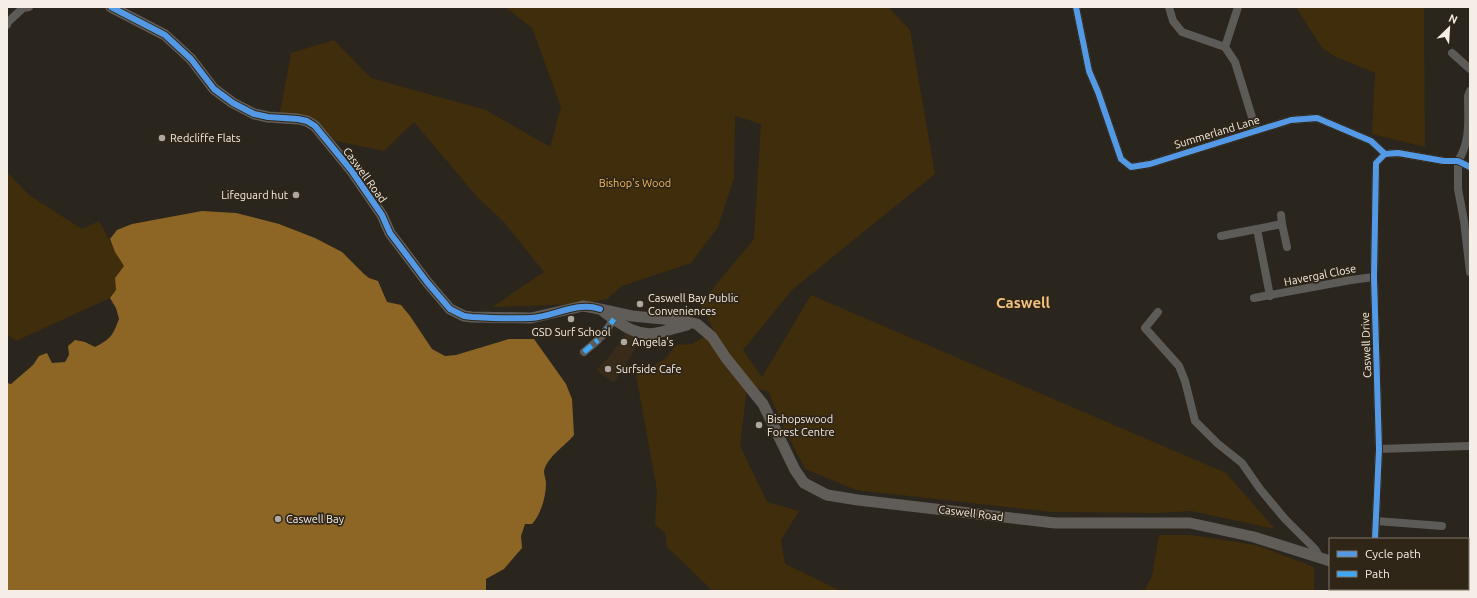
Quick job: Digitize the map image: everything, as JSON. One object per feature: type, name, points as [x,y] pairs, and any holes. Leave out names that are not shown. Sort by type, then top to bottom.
[{"type":"main road","name":"Caswell Road","points":[[111,7],[165,35],[191,59],[214,89],[233,103],[254,114],[268,117],[298,119],[307,121],[315,126],[351,170],[382,215],[389,232],[423,277],[445,304],[454,312],[472,317],[532,318],[578,307],[588,307],[632,316],[684,321],[697,324],[712,337],[726,358],[763,404],[795,470],[804,483],[828,495],[858,500],[1055,523],[1190,523],[1254,537],[1326,560]]},
{"type":"main road","name":"Caswell Road","points":[[600,309],[634,331],[645,334],[697,324]]},
{"type":"street","points":[[7,25],[8,22],[23,8],[29,7]]},
{"type":"street","name":"Summerland Lane","points":[[1076,7],[1089,71],[1098,92],[1121,159],[1131,167],[1150,164],[1291,120],[1317,118],[1371,141],[1384,154]]},
{"type":"street","points":[[1169,7],[1173,21],[1182,32],[1225,47],[1235,62],[1256,130]]},
{"type":"street","points":[[1225,47],[1238,7]]},
{"type":"street","points":[[1452,53],[1470,69]]},
{"type":"street","points":[[1470,91],[1468,96],[1468,134],[1466,146],[1458,161],[1458,189],[1464,221],[1470,272]]},
{"type":"street","points":[[1384,154],[1398,153],[1444,161],[1458,161],[1470,167]]},
{"type":"street","name":"Caswell Drive","points":[[1375,538],[1380,449],[1374,277],[1376,163],[1384,154]]},
{"type":"street","points":[[1281,215],[1287,247]]},
{"type":"street","points":[[1221,236],[1282,224]]},
{"type":"street","points":[[1257,229],[1270,296]]},
{"type":"street","name":"Havergal Close","points":[[1254,298],[1374,277]]},
{"type":"street","points":[[1158,312],[1145,328],[1179,366],[1185,381],[1195,421],[1217,443],[1242,463],[1260,489],[1285,519],[1326,560]]},
{"type":"street","points":[[584,352],[600,338],[614,319]]},
{"type":"street","points":[[1380,449],[1470,446]]},
{"type":"street","points":[[1376,521],[1442,526]]},
{"type":"shaded area","points":[[202,211],[236,213],[279,224],[315,238],[342,252],[364,274],[369,278],[378,281],[387,302],[401,305],[432,349],[445,356],[456,355],[509,339],[534,339],[566,384],[572,399],[574,435],[552,456],[546,466],[544,471],[546,488],[544,499],[538,515],[532,524],[525,524],[521,536],[522,548],[504,569],[486,579],[486,591],[7,591],[7,383],[11,384],[33,365],[39,356],[47,353],[52,363],[65,362],[69,355],[68,346],[75,340],[85,342],[95,347],[105,342],[111,336],[119,319],[116,308],[110,298],[116,290],[115,278],[124,266],[115,252],[110,239],[117,230],[132,224]]},
{"type":"shaded area","points":[[624,332],[640,341],[614,383],[596,370],[609,357],[624,335]]},
{"type":"green space","name":"Bishop's Wood","points":[[505,7],[888,7],[910,30],[935,174],[792,290],[743,350],[762,377],[811,295],[1226,473],[1275,529],[1191,511],[1159,513],[1052,512],[856,490],[805,469],[783,426],[768,391],[747,387],[740,446],[767,502],[799,511],[781,540],[785,564],[841,591],[713,591],[667,547],[665,533],[655,525],[657,490],[636,375],[666,358],[676,345],[692,344],[714,331],[700,304],[754,239],[761,124],[735,116],[734,178],[718,227],[691,263],[622,286],[607,299],[583,304],[492,307],[544,272],[503,221],[478,198],[414,122],[384,151],[336,141],[319,124],[280,113],[291,53],[334,40],[371,78],[486,110],[550,147],[561,107],[532,28]]},
{"type":"green space","points":[[1296,7],[1424,7],[1425,147],[1372,134],[1375,73],[1334,56],[1322,48]]},
{"type":"green space","points":[[7,172],[29,195],[82,229],[99,221],[124,266],[115,278],[116,290],[110,298],[16,341],[7,334]]},
{"type":"green space","points":[[1159,535],[1191,535],[1256,545],[1314,567],[1314,591],[1144,591],[1152,576]]},
{"type":"marked path","points":[[602,336],[614,319]]},
{"type":"marked path","points":[[584,352],[598,340]]},
{"type":"cycle path","points":[[111,7],[165,35],[191,59],[214,89],[233,103],[254,114],[268,117],[298,119],[307,121],[315,126],[351,170],[382,215],[390,233],[427,282],[450,309],[464,316],[486,318],[531,318],[574,308],[591,307],[600,309]]},
{"type":"cycle path","points":[[1076,7],[1089,71],[1098,92],[1121,159],[1131,167],[1150,164],[1291,120],[1317,118],[1371,141],[1385,154],[1398,153],[1444,161],[1458,161],[1470,167]]},
{"type":"cycle path","points":[[1375,538],[1379,449],[1374,277],[1376,163],[1385,154]]},
{"type":"place","name":"Redcliffe Flats","points":[[162,138]]},
{"type":"place","name":"Lifeguard hut","points":[[296,195]]},
{"type":"place","name":"Caswell Bay Public Conveniences","points":[[640,304]]},
{"type":"place","name":"GSD Surf School","points":[[571,319]]},
{"type":"place","name":"Angela's","points":[[624,342]]},
{"type":"place","name":"Surfside Cafe","points":[[608,369]]},
{"type":"place","name":"Bishopswood Forest Centre","points":[[759,425]]},
{"type":"place","name":"Caswell Bay","points":[[278,519]]},
{"type":"district","name":"Caswell","points":[[1023,303]]}]
